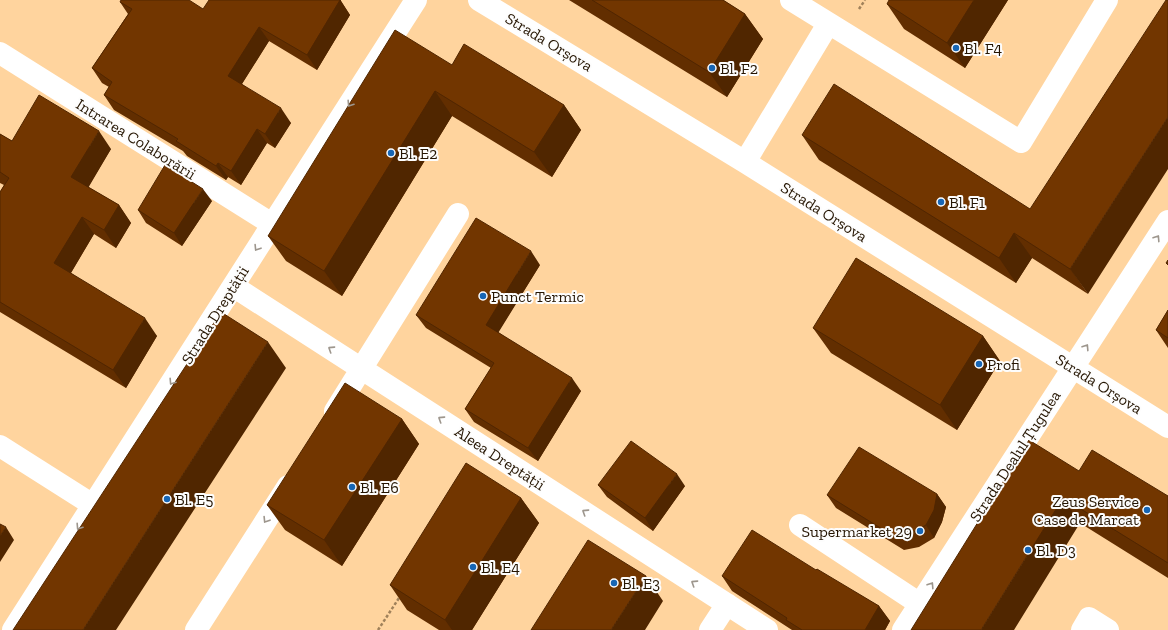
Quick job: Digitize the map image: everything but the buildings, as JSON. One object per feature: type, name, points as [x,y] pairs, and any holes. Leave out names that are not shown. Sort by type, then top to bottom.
[{"type":"street","name":"Strada Dreptății","points":[[13,630],[416,0]]},
{"type":"street","name":"Strada Orșova","points":[[479,0],[745,162],[1168,428]]},
{"type":"street","points":[[791,0],[1021,142],[1107,0]]},
{"type":"street","points":[[745,162],[828,24]]},
{"type":"street","name":"Intrarea Colaborării","points":[[0,53],[272,224]]},
{"type":"street","points":[[324,429],[458,214]]},
{"type":"street","name":"Strada Dealul Țugulea","points":[[903,630],[1168,222]]},
{"type":"street","name":"Aleea Dreptății","points":[[233,286],[767,630]]},
{"type":"street","points":[[0,446],[94,505]]},
{"type":"street","points":[[196,630],[298,469]]},
{"type":"street","points":[[800,525],[920,604]]},
{"type":"street","points":[[710,630],[727,604]]},
{"type":"street","points":[[1082,630],[1089,618],[1108,630]]},
{"type":"path","points":[[378,630],[404,591]]},
{"type":"place","name":"Bl. F4","points":[[956,48]]},
{"type":"place","name":"Bl. F2","points":[[712,68]]},
{"type":"place","name":"Bl. E2","points":[[391,153]]},
{"type":"place","name":"Bl. F1","points":[[941,202]]},
{"type":"place","name":"Punct Termic","points":[[483,296]]},
{"type":"place","name":"Profi","points":[[979,364]]},
{"type":"place","name":"Bl. E6","points":[[352,487]]},
{"type":"place","name":"Bl. E5","points":[[167,499]]},
{"type":"place","name":"Zeus Service Case de Marcat","points":[[1147,510]]},
{"type":"place","name":"Supermarket 29","points":[[920,531]]},
{"type":"place","name":"Bl. D3","points":[[1028,550]]},
{"type":"place","name":"Bl. E4","points":[[473,567]]},
{"type":"place","name":"Bl. E3","points":[[614,583]]}]
